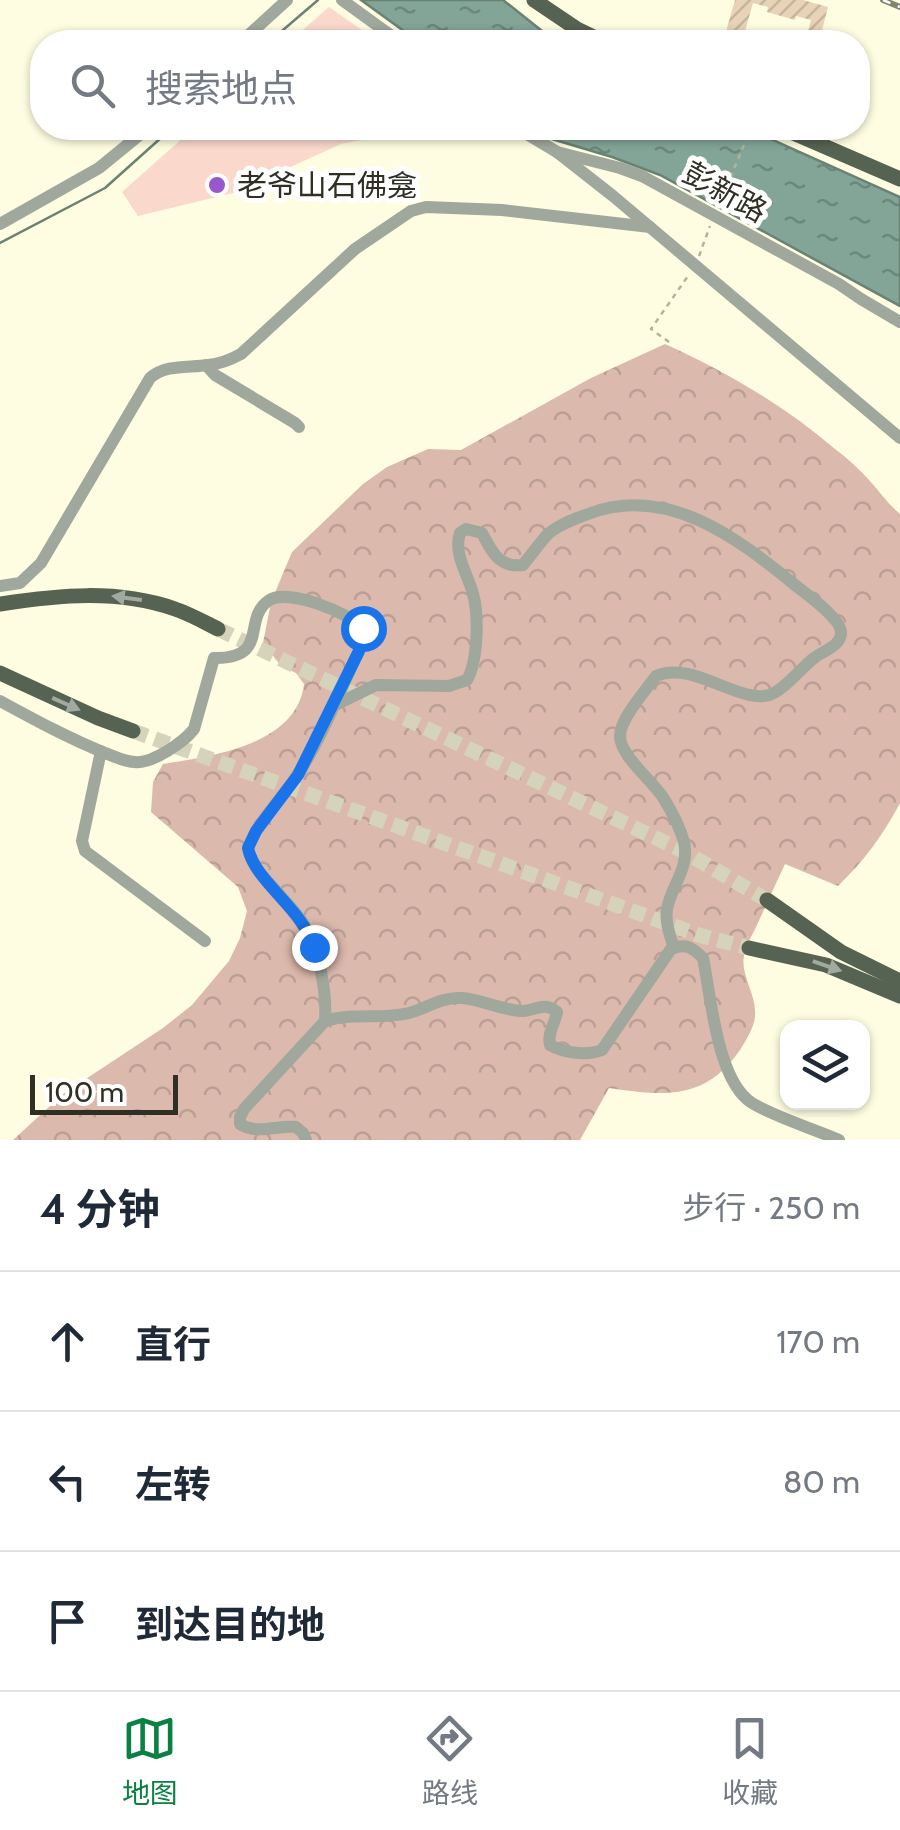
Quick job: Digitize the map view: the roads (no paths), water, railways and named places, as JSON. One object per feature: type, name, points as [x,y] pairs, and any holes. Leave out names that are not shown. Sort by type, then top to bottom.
[{"type":"main road","points":[[534,0],[578,30]]},
{"type":"main road","points":[[800,140],[900,180]]},
{"type":"main road","points":[[0,604],[84,595],[135,598],[179,610],[218,629]]},
{"type":"main road","points":[[0,673],[133,731]]},
{"type":"main road","points":[[767,900],[841,952],[900,981]]},
{"type":"main road","points":[[749,948],[826,965],[900,996]]},
{"type":"street","points":[[253,30],[287,0]]},
{"type":"street","points":[[342,0],[383,30]]},
{"type":"street","points":[[0,224],[98,168],[133,140]]},
{"type":"street","name":"彭新路","points":[[537,140],[557,152],[642,176],[839,284],[900,322]]},
{"type":"street","points":[[557,152],[900,438]]},
{"type":"street","points":[[0,586],[20,583],[41,563],[150,378],[168,368],[224,363],[241,354],[355,249],[411,212],[426,207],[502,210],[650,227]]},
{"type":"street","points":[[206,366],[299,427]]},
{"type":"street","points":[[333,706],[376,685],[450,686],[467,680],[474,666],[476,620],[473,592],[457,546],[460,533],[466,528],[482,533],[490,552],[514,566],[523,564],[550,531],[601,510],[641,506],[700,519],[761,557],[839,624],[842,634],[838,643],[766,696],[750,695],[684,673],[664,672],[656,676],[622,728],[620,739],[626,754],[666,801],[684,845],[686,856],[668,908],[674,948]]},
{"type":"street","points":[[0,701],[101,752],[144,762],[180,744],[194,729],[214,658],[232,658],[243,652],[252,640],[264,604],[272,598],[304,601],[336,610],[356,621],[364,635],[333,706],[298,775],[256,831],[248,848],[252,862],[310,934],[325,994],[325,1021]]},
{"type":"street","points":[[101,752],[82,842],[85,851],[205,941]]},
{"type":"street","points":[[306,1140],[296,1127],[247,1128],[240,1124],[240,1116],[325,1021],[343,1016],[412,1012],[457,998],[524,1011],[548,1005],[556,1012],[550,1045],[594,1053],[602,1050],[671,949],[692,947],[703,958],[723,1058],[733,1084],[753,1104],[840,1140]]},
{"type":"water","points":[[361,0],[503,0],[541,30],[402,30]]},
{"type":"water","points":[[555,140],[773,140],[900,197],[900,306],[660,175]]},
{"type":"waterway","points":[[283,30],[318,0]]},
{"type":"waterway","points":[[0,243],[105,188],[159,140]]},
{"type":"tunnel","points":[[218,629],[683,851],[767,900]]},
{"type":"tunnel","points":[[133,731],[702,936],[749,948]]},
{"type":"railway","points":[[883,0],[900,7]]},
{"type":"place","name":"老爷山石佛龛","points":[[217,185]]}]
